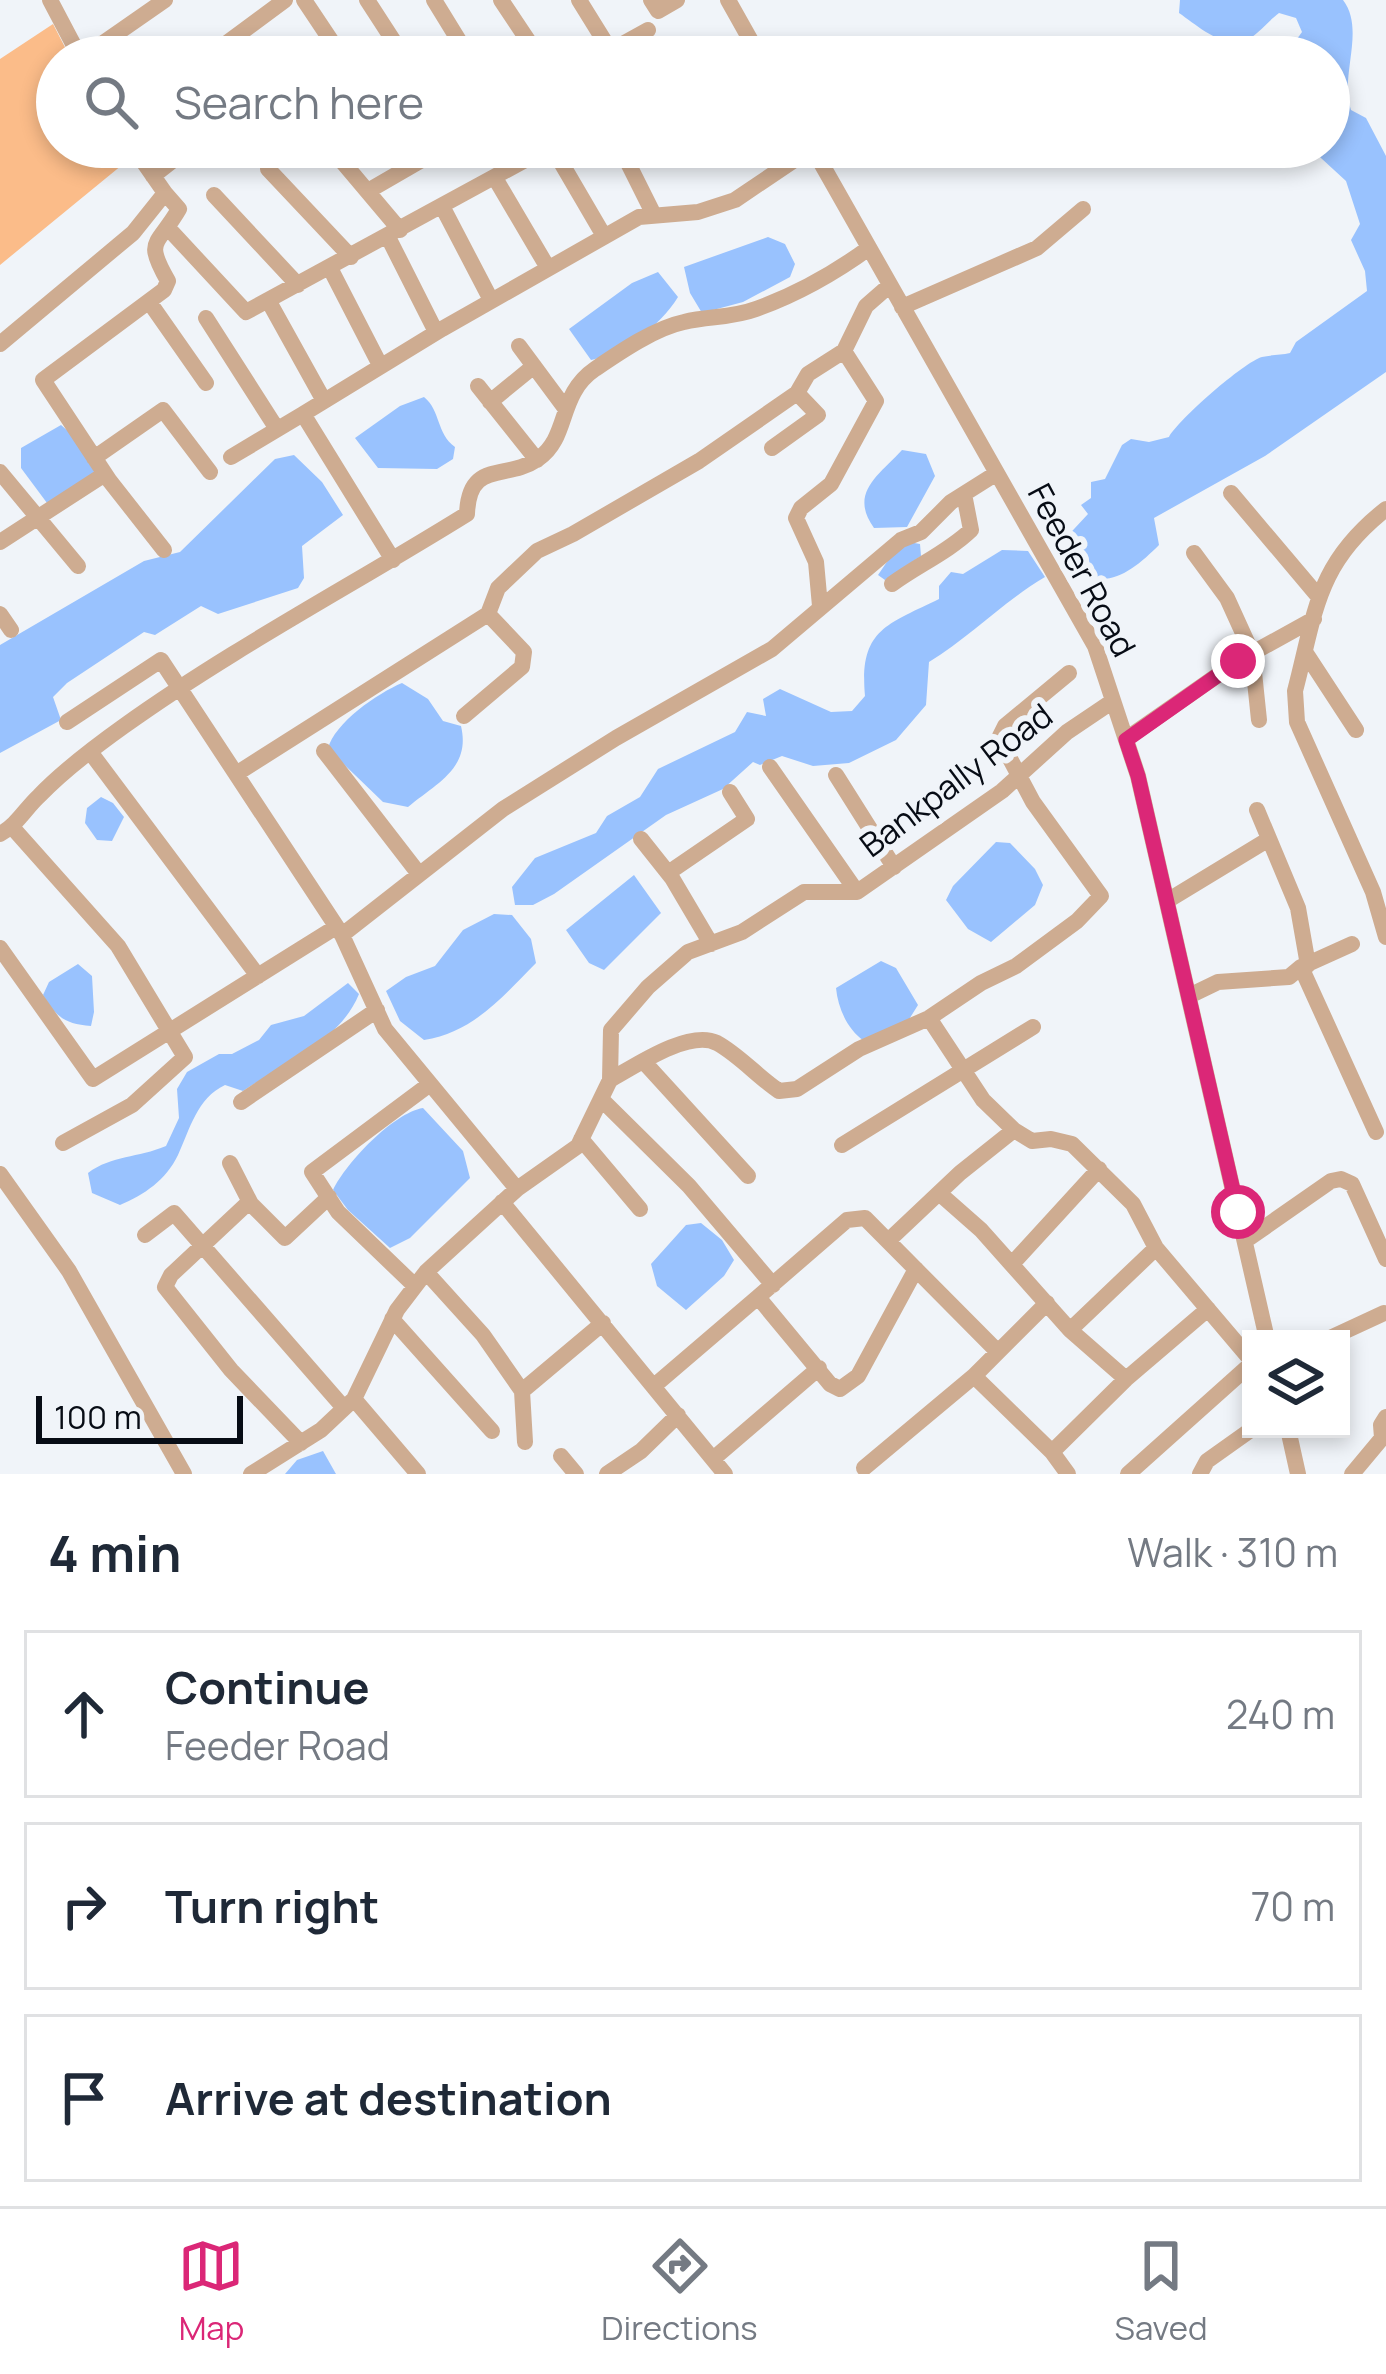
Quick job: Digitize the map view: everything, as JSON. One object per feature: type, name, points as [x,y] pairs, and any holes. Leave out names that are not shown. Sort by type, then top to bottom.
[{"type":"street","points":[[50,0],[70,36]]},
{"type":"street","points":[[113,36],[165,0]]},
{"type":"street","points":[[236,36],[285,0]]},
{"type":"street","points":[[304,0],[328,36]]},
{"type":"street","points":[[367,0],[390,36]]},
{"type":"street","points":[[434,0],[456,36]]},
{"type":"street","points":[[501,0],[525,36]]},
{"type":"street","points":[[579,0],[596,36]]},
{"type":"street","points":[[651,0],[658,11],[677,0]]},
{"type":"street","points":[[728,0],[748,36]]},
{"type":"street","points":[[637,36],[648,30]]},
{"type":"street","points":[[147,168],[179,209],[153,246],[166,286],[150,303],[43,380],[164,550]]},
{"type":"street","points":[[153,176],[163,168]]},
{"type":"street","points":[[348,168],[394,234],[436,332]]},
{"type":"street","points":[[368,191],[405,168]]},
{"type":"street","points":[[168,228],[246,312],[513,168]]},
{"type":"street","points":[[563,168],[604,236]]},
{"type":"street","points":[[630,168],[653,213]]},
{"type":"street","points":[[231,457],[604,236],[653,213],[698,212],[735,200],[782,168]]},
{"type":"street","name":"Feeder Road","points":[[823,168],[1095,646],[1138,776],[1265,1330]]},
{"type":"street","points":[[268,169],[351,256]]},
{"type":"street","points":[[495,178],[548,268]]},
{"type":"street","points":[[0,344],[134,233],[165,193]]},
{"type":"street","points":[[214,194],[298,285]]},
{"type":"street","points":[[443,208],[491,300]]},
{"type":"street","points":[[902,307],[1037,248],[1083,209]]},
{"type":"street","points":[[63,1143],[121,1112],[185,1057],[118,946],[6,831],[40,794],[122,728],[338,588],[467,514],[474,485],[488,474],[537,460],[552,444],[577,385],[593,370],[682,322],[721,319],[757,309],[869,248]]},
{"type":"street","points":[[330,268],[380,365]]},
{"type":"street","points":[[236,774],[488,614],[498,589],[537,551],[698,461],[797,393],[808,374],[844,352],[866,306],[890,285]]},
{"type":"street","points":[[268,300],[323,399]]},
{"type":"street","points":[[150,303],[206,383]]},
{"type":"street","points":[[206,318],[277,429]]},
{"type":"street","points":[[519,346],[565,408]]},
{"type":"street","points":[[820,606],[816,562],[796,518],[801,508],[831,484],[876,401],[844,352]]},
{"type":"street","points":[[490,401],[534,366]]},
{"type":"street","points":[[478,386],[537,460]]},
{"type":"street","points":[[772,448],[818,415],[797,393]]},
{"type":"street","points":[[0,542],[37,518],[163,410],[210,472]]},
{"type":"street","points":[[303,414],[393,560]]},
{"type":"street","points":[[0,472],[78,566]]},
{"type":"street","points":[[0,947],[93,1079],[339,931],[503,809],[772,649],[901,540],[921,532],[964,494],[997,473]]},
{"type":"street","points":[[892,584],[935,553],[954,546],[971,530],[964,494]]},
{"type":"street","points":[[1231,494],[1318,596]]},
{"type":"street","points":[[1386,508],[1349,540],[1331,566],[1318,596],[1295,691],[1297,722],[1373,892],[1386,937]]},
{"type":"street","points":[[1194,553],[1227,598],[1252,652],[1259,719]]},
{"type":"street","points":[[464,716],[522,667],[524,652],[488,614]]},
{"type":"street","points":[[1126,740],[1252,652],[1313,619]]},
{"type":"street","points":[[1305,652],[1356,730]]},
{"type":"street","points":[[67,722],[160,660],[339,931],[385,1029],[517,1189]]},
{"type":"street","points":[[610,1080],[698,1039],[716,1042],[778,1090],[797,1088],[859,1049],[929,1018],[1016,966],[1077,921],[1101,896],[1062,845],[999,738],[1000,732],[1070,673]]},
{"type":"street","name":"Bankpally Road","points":[[251,1474],[301,1443],[349,1403],[392,1319],[421,1279],[517,1189],[578,1146],[610,1080],[611,1030],[648,986],[688,952],[742,932],[804,892],[857,892],[1020,776],[1066,733],[1113,700]]},
{"type":"street","points":[[324,751],[419,874]]},
{"type":"street","points":[[92,754],[258,976]]},
{"type":"street","points":[[770,767],[857,892]]},
{"type":"street","points":[[836,775],[894,867]]},
{"type":"street","points":[[668,873],[747,819],[730,792]]},
{"type":"street","points":[[1257,810],[1298,908],[1305,966],[1376,1132]]},
{"type":"street","points":[[640,839],[668,873],[711,944]]},
{"type":"street","points":[[1167,901],[1269,839]]},
{"type":"street","points":[[1189,996],[1218,982],[1289,977],[1352,944]]},
{"type":"street","points":[[241,1102],[377,1010]]},
{"type":"street","points":[[929,1018],[982,1100],[1032,1141],[1072,1144],[1133,1204],[1156,1248],[1242,1351]]},
{"type":"street","points":[[842,1145],[1033,1027]]},
{"type":"street","points":[[644,1062],[748,1176]]},
{"type":"street","points":[[430,1084],[312,1172],[338,1212],[483,1335],[522,1391],[525,1442]]},
{"type":"street","points":[[601,1099],[689,1186],[773,1286]]},
{"type":"street","points":[[889,1241],[1015,1130]]},
{"type":"street","points":[[581,1139],[640,1209]]},
{"type":"street","points":[[230,1163],[250,1202],[284,1238],[328,1197]]},
{"type":"street","points":[[1012,1264],[1099,1169]]},
{"type":"street","points":[[1245,1241],[1331,1181],[1341,1179],[1352,1184],[1386,1259]]},
{"type":"street","points":[[3,1186],[69,1271],[184,1474]]},
{"type":"street","points":[[939,1193],[981,1230],[1070,1330],[1126,1379]]},
{"type":"street","points":[[250,1202],[165,1287],[231,1370],[301,1443]]},
{"type":"street","points":[[502,1202],[719,1467],[819,1368]]},
{"type":"street","points":[[145,1235],[175,1214],[418,1474]]},
{"type":"street","points":[[654,1386],[856,1216],[866,1218],[998,1352]]},
{"type":"street","points":[[1070,1330],[1156,1248]]},
{"type":"street","points":[[758,1298],[830,1384],[840,1389],[858,1376],[916,1269]]},
{"type":"street","points":[[864,1468],[974,1376],[1047,1303]]},
{"type":"street","points":[[1052,1452],[1126,1379],[1208,1310]]},
{"type":"street","points":[[1347,1330],[1384,1313]]},
{"type":"street","points":[[392,1319],[492,1431]]},
{"type":"street","points":[[522,1391],[603,1323]]},
{"type":"street","points":[[1128,1474],[1242,1370]]},
{"type":"street","points":[[974,1376],[1052,1452],[1068,1474]]},
{"type":"street","points":[[607,1474],[641,1451],[678,1415]]},
{"type":"street","points":[[1352,1474],[1382,1438],[1386,1417]]},
{"type":"street","points":[[1200,1474],[1207,1461],[1242,1436]]},
{"type":"street","points":[[1290,1438],[1298,1474]]},
{"type":"street","points":[[561,1456],[576,1474]]},
{"type":"shaded area","points":[[53,24],[59,36],[36,36],[36,168],[118,168],[0,265],[0,59]]},
{"type":"water","points":[[1180,0],[1343,0],[1352,25],[1350,61],[1350,36],[1299,36],[1296,18],[1279,13],[1253,36],[1215,36],[1179,13]]},
{"type":"water","points":[[1350,106],[1366,118],[1386,156],[1386,372],[1265,456],[1154,518],[1159,545],[1130,570],[1097,579],[1075,568],[1061,543],[1088,514],[1081,505],[1091,498],[1091,482],[1105,479],[1122,445],[1131,439],[1149,442],[1169,437],[1241,369],[1262,357],[1290,353],[1296,342],[1367,291],[1365,271],[1351,240],[1360,224],[1346,181],[1332,168],[1350,168]]},
{"type":"water","points":[[768,237],[785,244],[795,264],[790,277],[743,302],[702,313],[690,293],[684,267]]},
{"type":"water","points":[[658,272],[678,297],[670,308],[629,345],[591,360],[569,329],[632,283]]},
{"type":"water","points":[[424,397],[455,447],[453,459],[437,469],[378,468],[355,438],[400,406]]},
{"type":"water","points":[[61,425],[76,438],[96,473],[47,503],[21,468],[21,448]]},
{"type":"water","points":[[902,450],[926,454],[935,476],[907,527],[874,528],[864,505],[866,495]]},
{"type":"water","points":[[294,455],[322,482],[343,515],[302,546],[304,578],[298,588],[218,614],[201,606],[155,635],[144,632],[53,697],[61,720],[0,753],[0,645],[144,561],[180,552],[275,459]]},
{"type":"water","points":[[909,542],[920,544],[921,556],[885,580],[878,575],[895,550]]},
{"type":"water","points":[[1002,550],[1028,551],[1045,577],[929,662],[926,705],[896,740],[849,763],[813,766],[782,756],[760,765],[753,762],[723,789],[666,815],[554,894],[533,905],[515,905],[512,887],[535,858],[596,833],[607,816],[640,797],[658,769],[735,732],[747,712],[766,716],[763,699],[780,689],[831,712],[852,711],[865,696],[867,657],[880,632],[939,599],[939,586],[951,572],[963,574]]},
{"type":"water","points":[[402,683],[428,699],[443,721],[461,726],[463,741],[449,773],[408,807],[383,802],[328,749],[348,719]]},
{"type":"water","points":[[101,797],[124,817],[112,841],[97,840],[85,823],[87,808]]},
{"type":"water","points":[[996,842],[1010,843],[1043,885],[1035,905],[991,942],[968,929],[946,900],[953,886]]},
{"type":"water","points":[[634,875],[661,913],[604,970],[589,963],[566,930]]},
{"type":"water","points":[[494,914],[512,915],[531,939],[536,963],[472,1021],[424,1040],[400,1021],[386,991],[435,966],[463,930]]},
{"type":"water","points":[[881,961],[896,968],[918,1005],[908,1021],[864,1041],[844,1018],[836,988]]},
{"type":"water","points":[[78,964],[92,976],[91,1026],[62,1018],[43,995],[49,982]]},
{"type":"water","points":[[348,983],[359,994],[339,1025],[309,1050],[243,1091],[225,1085],[215,1091],[196,1115],[173,1164],[154,1186],[120,1205],[92,1193],[88,1173],[97,1167],[166,1146],[179,1118],[177,1089],[187,1072],[259,1040],[271,1025],[304,1016]]},
{"type":"water","points":[[423,1108],[463,1151],[470,1178],[410,1238],[390,1248],[333,1190],[372,1141],[398,1119]]},
{"type":"water","points":[[701,1223],[722,1240],[734,1260],[724,1276],[686,1310],[657,1286],[651,1264],[686,1225]]},
{"type":"water","points":[[323,1451],[336,1474],[285,1474],[297,1460]]},
{"type":"route","points":[[1238,661],[1126,740],[1238,1212]]}]
